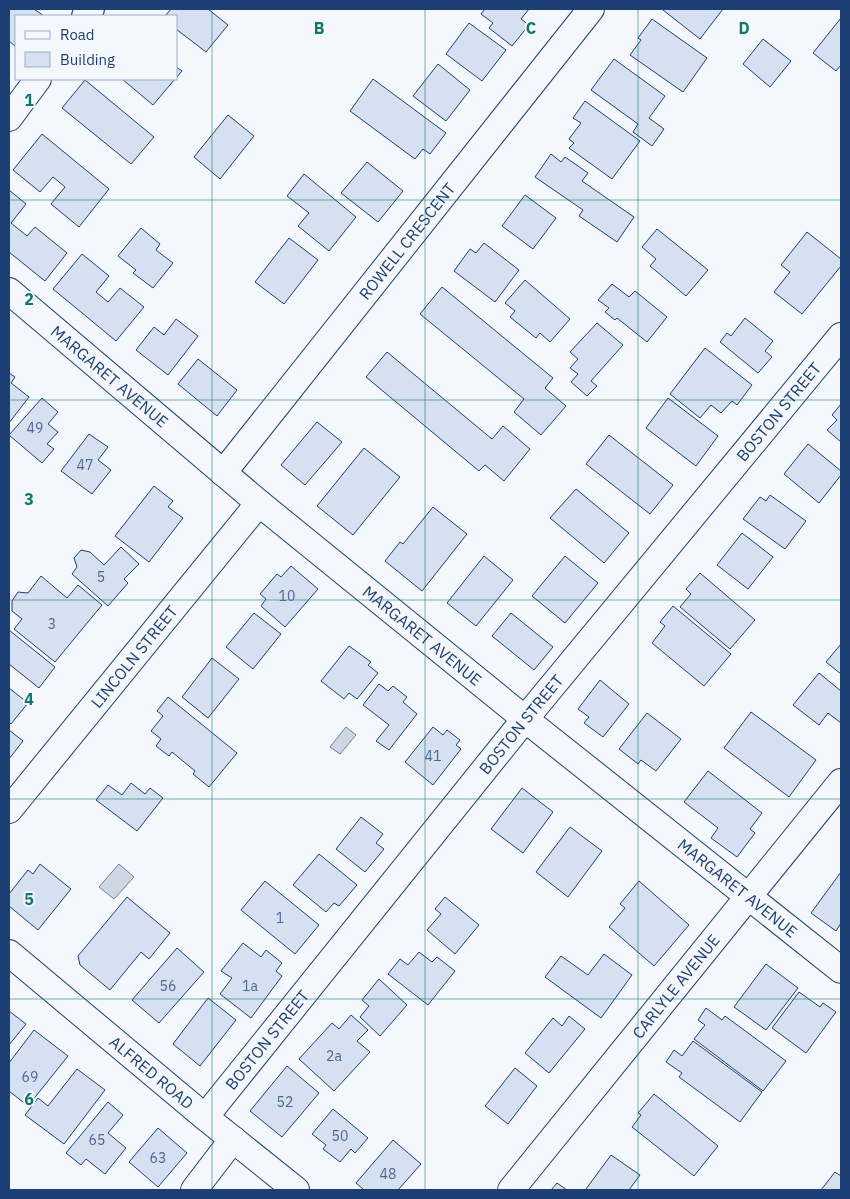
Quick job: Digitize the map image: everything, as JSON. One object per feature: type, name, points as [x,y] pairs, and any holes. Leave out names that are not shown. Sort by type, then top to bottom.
[{"type":"street","name":"ROWELL CRESCENT","points":[[223,474],[591,9]]},
{"type":"street","points":[[9,118],[37,80]]},
{"type":"street","name":"MARGARET AVENUE","points":[[9,291],[223,474],[525,719],[841,970]]},
{"type":"street","name":"BOSTON STREET","points":[[205,1117],[525,719],[841,336]]},
{"type":"street","name":"LINCOLN STREET","points":[[9,810],[259,503]]},
{"type":"street","name":"CARLYLE AVENUE","points":[[511,1190],[841,782]]},
{"type":"street","name":"ALFRED ROAD","points":[[9,953],[205,1117],[296,1190]]},
{"type":"street","points":[[194,1190],[233,1139]]},
{"type":"shaded area","points":[[346,727],[356,735],[340,754],[330,747]]},
{"type":"shaded area","points":[[119,864],[134,877],[114,899],[99,887]]},
{"type":"building","points":[[9,9],[34,9],[43,15],[15,15],[15,46],[9,41]]},
{"type":"building","points":[[171,9],[208,9],[228,25],[206,52],[178,31],[178,15],[166,15]]},
{"type":"building","points":[[485,9],[529,9],[521,19],[529,25],[512,46],[489,28],[493,23],[481,14]]},
{"type":"building","points":[[664,9],[723,9],[700,39]]},
{"type":"building","points":[[841,18],[841,65],[836,71],[813,53]]},
{"type":"building","points":[[652,19],[707,58],[683,92],[630,55],[641,40],[638,38]]},
{"type":"building","points":[[469,23],[506,50],[482,81],[446,54]]},
{"type":"building","points":[[763,39],[791,61],[770,87],[743,64]]},
{"type":"building","points":[[614,59],[665,96],[649,118],[664,129],[652,146],[633,132],[638,124],[591,90]]},
{"type":"building","points":[[438,64],[470,90],[446,121],[413,96]]},
{"type":"building","points":[[373,79],[446,133],[430,154],[423,149],[415,159],[350,111]]},
{"type":"building","points":[[85,80],[154,137],[131,164],[62,108]]},
{"type":"building","points":[[123,80],[174,80],[153,105]]},
{"type":"building","points":[[585,101],[640,141],[612,179],[569,148],[574,143],[569,139],[581,123],[573,118]]},
{"type":"building","points":[[228,115],[254,136],[220,179],[194,157]]},
{"type":"building","points":[[42,134],[109,189],[79,227],[51,204],[65,187],[53,177],[40,192],[13,170]]},
{"type":"building","points":[[551,154],[561,162],[565,157],[588,173],[582,181],[634,217],[617,242],[579,216],[583,210],[535,177]]},
{"type":"building","points":[[367,162],[403,191],[378,222],[341,193]]},
{"type":"building","points":[[304,174],[356,217],[329,251],[298,226],[309,213],[287,196]]},
{"type":"building","points":[[9,190],[26,204],[11,223],[27,236],[35,227],[67,253],[45,281],[9,252]]},
{"type":"building","points":[[525,195],[556,218],[533,249],[502,226]]},
{"type":"building","points":[[141,228],[160,244],[156,250],[173,263],[153,288],[133,273],[136,270],[118,256]]},
{"type":"building","points":[[657,229],[708,270],[686,296],[650,266],[656,259],[642,247]]},
{"type":"building","points":[[807,232],[841,259],[841,266],[802,314],[774,292],[790,272],[781,265]]},
{"type":"building","points":[[289,238],[318,260],[284,304],[255,282]]},
{"type":"building","points":[[484,243],[519,270],[495,302],[454,271],[470,249],[476,253]]},
{"type":"building","points":[[82,254],[109,276],[96,292],[108,302],[120,288],[144,307],[116,341],[53,289]]},
{"type":"building","points":[[525,280],[570,319],[550,342],[540,333],[536,338],[510,317],[515,311],[505,303]]},
{"type":"building","points":[[612,284],[629,297],[635,291],[667,317],[647,342],[617,318],[615,320],[605,312],[609,308],[598,300]]},
{"type":"building","points":[[442,287],[553,378],[545,388],[566,406],[541,435],[514,412],[524,399],[420,314]]},
{"type":"building","points":[[745,318],[773,341],[765,351],[772,357],[758,373],[720,342],[727,333],[731,336]]},
{"type":"building","points":[[176,319],[198,336],[168,375],[136,350],[154,327],[164,335]]},
{"type":"building","points":[[597,323],[623,345],[591,381],[597,386],[587,396],[571,382],[578,374],[570,368],[578,359],[570,352]]},
{"type":"building","points":[[705,348],[752,385],[737,405],[732,401],[721,413],[711,405],[700,418],[670,394]]},
{"type":"building","points":[[387,352],[492,439],[503,426],[530,449],[504,481],[485,465],[479,471],[366,377]]},
{"type":"building","points":[[198,359],[237,390],[217,416],[178,384]]},
{"type":"building","points":[[9,373],[15,377],[11,383],[29,397],[9,423]]},
{"type":"building","points":[[42,398],[58,412],[48,424],[58,432],[47,444],[54,449],[42,463],[9,435]]},
{"type":"building","points":[[668,398],[718,436],[696,466],[646,428]]},
{"type":"building","points":[[841,404],[841,442],[827,430],[837,420],[832,415]]},
{"type":"building","points":[[317,422],[342,442],[305,485],[281,465]]},
{"type":"building","points":[[89,434],[108,447],[98,460],[111,470],[92,494],[61,471]]},
{"type":"building","points":[[609,435],[673,485],[650,514],[586,464]]},
{"type":"building","points":[[808,444],[841,471],[841,475],[819,503],[784,474]]},
{"type":"building","points":[[364,448],[400,477],[353,535],[317,506]]},
{"type":"building","points":[[154,486],[173,501],[168,507],[183,518],[149,562],[115,536]]},
{"type":"building","points":[[576,489],[629,533],[604,563],[550,518]]},
{"type":"building","points":[[770,495],[806,521],[785,549],[743,519],[760,497],[766,501]]},
{"type":"building","points":[[433,507],[467,534],[422,591],[385,561],[400,542],[403,544]]},
{"type":"building","points":[[742,533],[773,557],[748,589],[717,565]]},
{"type":"building","points":[[121,547],[139,564],[124,579],[128,583],[108,606],[72,574],[77,567],[74,558],[81,550],[90,552],[104,565]]},
{"type":"building","points":[[484,556],[513,580],[476,626],[447,603]]},
{"type":"building","points":[[565,556],[598,583],[565,623],[532,596]]},
{"type":"building","points":[[291,566],[318,589],[285,627],[261,606],[266,599],[260,594],[277,574],[281,577]]},
{"type":"building","points":[[700,573],[755,620],[730,649],[680,607],[691,594],[686,589]]},
{"type":"building","points":[[41,576],[67,598],[78,585],[102,605],[55,662],[14,629],[22,619],[12,611],[12,601],[18,592],[28,593]]},
{"type":"building","points":[[673,606],[731,654],[704,686],[652,643],[665,626],[660,622]]},
{"type":"building","points":[[254,613],[281,634],[253,669],[226,647]]},
{"type":"building","points":[[511,613],[553,647],[534,670],[492,636]]},
{"type":"building","points":[[9,630],[55,667],[39,688],[9,664]]},
{"type":"building","points":[[841,644],[841,674],[826,662]]},
{"type":"building","points":[[349,646],[371,662],[368,665],[378,673],[357,699],[349,693],[344,699],[321,681]]},
{"type":"building","points":[[212,658],[239,679],[208,718],[182,697]]},
{"type":"building","points":[[819,673],[841,691],[841,723],[828,713],[819,725],[793,705]]},
{"type":"building","points":[[600,680],[629,704],[603,737],[584,723],[589,717],[578,709]]},
{"type":"building","points":[[379,684],[388,691],[393,686],[407,697],[403,702],[417,714],[389,750],[376,741],[389,725],[363,705]]},
{"type":"building","points":[[9,688],[28,703],[11,724],[9,722]]},
{"type":"building","points":[[168,697],[237,753],[209,787],[193,774],[195,771],[172,752],[169,756],[156,746],[161,739],[151,731],[163,716],[157,711]]},
{"type":"building","points":[[751,712],[816,760],[789,797],[724,748]]},
{"type":"building","points":[[647,713],[681,739],[656,771],[641,760],[638,764],[619,749]]},
{"type":"building","points":[[433,727],[443,735],[447,730],[460,740],[456,745],[461,749],[433,785],[405,762]]},
{"type":"building","points":[[9,730],[23,741],[9,759]]},
{"type":"building","points":[[708,771],[762,813],[750,829],[755,833],[737,857],[711,838],[718,828],[684,802]]},
{"type":"building","points":[[131,783],[145,794],[150,788],[163,798],[137,831],[96,800],[108,785],[122,795]]},
{"type":"building","points":[[522,788],[553,812],[523,853],[491,829]]},
{"type":"building","points":[[361,817],[383,834],[376,843],[384,849],[365,872],[336,849]]},
{"type":"building","points":[[570,827],[602,851],[568,897],[536,872]]},
{"type":"building","points":[[319,854],[357,885],[339,906],[334,903],[326,912],[293,885]]},
{"type":"building","points":[[40,864],[71,889],[38,930],[9,906],[9,894],[28,870],[33,874]]},
{"type":"building","points":[[841,872],[841,923],[836,931],[811,913]]},
{"type":"building","points":[[265,881],[319,925],[295,954],[241,910]]},
{"type":"building","points":[[639,881],[689,925],[654,966],[609,927],[625,908],[620,904]]},
{"type":"building","points":[[127,897],[170,933],[149,959],[141,952],[110,990],[80,965],[78,956]]},
{"type":"building","points":[[445,897],[479,925],[455,954],[427,930],[441,914],[435,909]]},
{"type":"building","points":[[243,943],[261,957],[266,950],[282,963],[276,971],[282,976],[251,1018],[220,994],[232,978],[221,971]]},
{"type":"building","points":[[177,948],[204,972],[159,1023],[132,1000]]},
{"type":"building","points":[[419,952],[432,962],[437,957],[455,971],[428,1005],[388,974],[400,959],[408,965]]},
{"type":"building","points":[[604,954],[632,975],[601,1018],[545,977],[561,956],[588,975]]},
{"type":"building","points":[[766,964],[798,988],[766,1030],[734,1007]]},
{"type":"building","points":[[379,979],[407,1005],[380,1036],[360,1017],[369,1006],[362,1000]]},
{"type":"building","points":[[799,992],[820,1007],[823,1003],[836,1012],[806,1053],[772,1028]]},
{"type":"building","points":[[208,998],[236,1020],[200,1066],[173,1044]]},
{"type":"building","points":[[706,1008],[722,1020],[725,1016],[786,1061],[763,1091],[694,1039],[705,1025],[698,1020]]},
{"type":"building","points":[[9,1011],[26,1024],[9,1045]]},
{"type":"building","points":[[351,1015],[368,1030],[357,1041],[370,1052],[334,1091],[299,1059],[332,1023],[339,1029]]},
{"type":"building","points":[[569,1016],[585,1029],[549,1073],[525,1053],[553,1018],[562,1026]]},
{"type":"building","points":[[34,1030],[68,1056],[28,1106],[9,1091],[9,1063]]},
{"type":"building","points":[[693,1041],[762,1092],[740,1122],[679,1077],[682,1073],[666,1062],[674,1050],[682,1056]]},
{"type":"building","points":[[287,1066],[319,1093],[282,1137],[250,1111]]},
{"type":"building","points":[[515,1068],[537,1086],[508,1124],[485,1106]]},
{"type":"building","points":[[77,1069],[105,1090],[64,1144],[25,1115],[38,1098],[48,1106]]},
{"type":"building","points":[[654,1094],[718,1146],[694,1176],[632,1127],[641,1115],[638,1113]]},
{"type":"building","points":[[108,1102],[123,1115],[108,1133],[126,1148],[105,1174],[86,1159],[81,1165],[66,1153]]},
{"type":"building","points":[[333,1109],[368,1138],[355,1153],[351,1149],[340,1162],[323,1149],[326,1145],[312,1134]]},
{"type":"building","points":[[158,1128],[187,1153],[158,1187],[129,1162]]},
{"type":"building","points":[[393,1140],[421,1164],[398,1190],[364,1190],[356,1183]]},
{"type":"building","points":[[611,1155],[640,1175],[629,1190],[586,1189]]},
{"type":"building","points":[[835,1172],[841,1176],[841,1190],[821,1190]]},
{"type":"building","points":[[557,1183],[567,1190],[551,1190]]}]
